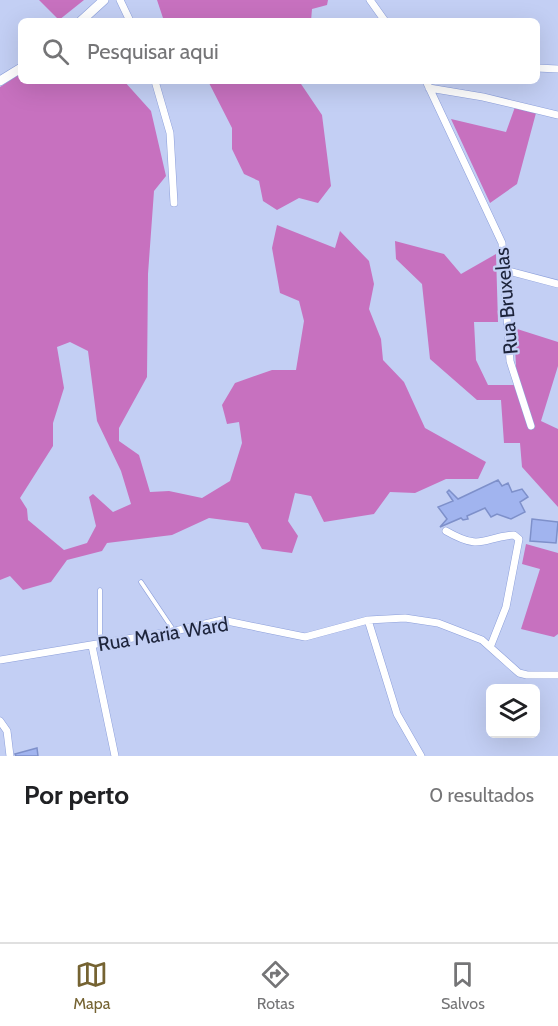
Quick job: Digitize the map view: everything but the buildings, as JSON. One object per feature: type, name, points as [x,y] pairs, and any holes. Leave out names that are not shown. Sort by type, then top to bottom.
[{"type":"street","points":[[84,18],[104,0]]},
{"type":"street","points":[[120,0],[129,18]]},
{"type":"street","points":[[370,0],[383,18]]},
{"type":"street","points":[[540,68],[558,69]]},
{"type":"street","points":[[0,81],[18,70]]},
{"type":"street","points":[[156,84],[170,133],[174,203]]},
{"type":"street","points":[[428,85],[558,114]]},
{"type":"street","name":"Rua Bruxelas","points":[[428,85],[502,243],[510,361],[531,426]]},
{"type":"street","points":[[505,270],[558,284]]},
{"type":"street","points":[[446,531],[460,539],[478,543],[508,535],[514,535],[519,539],[506,607],[491,645]]},
{"type":"street","name":"Rua Maria Ward","points":[[0,660],[25,653],[92,646],[175,631],[210,622],[233,621],[305,637],[368,620],[418,619],[459,631],[491,645],[519,673],[558,675]]},
{"type":"street","points":[[368,620],[397,714],[421,756]]},
{"type":"street","points":[[92,646],[115,756]]},
{"type":"street","points":[[0,721],[7,730],[10,756]]},
{"type":"lane","points":[[141,582],[175,631]]},
{"type":"lane","points":[[100,590],[100,644]]},
{"type":"shaded area","points":[[39,0],[84,0],[62,18],[57,18]]},
{"type":"shaded area","points":[[157,0],[328,0],[327,5],[312,9],[311,18],[163,18]]},
{"type":"shaded area","points":[[18,75],[18,84],[127,84],[151,111],[166,176],[154,191],[148,274],[147,377],[119,428],[119,441],[139,455],[150,492],[169,491],[202,498],[230,481],[242,443],[239,422],[227,424],[222,405],[235,383],[272,370],[296,370],[304,321],[299,301],[280,293],[272,248],[277,225],[335,248],[340,231],[369,261],[374,284],[369,309],[381,339],[383,360],[404,382],[425,428],[486,462],[478,479],[446,479],[415,493],[390,492],[374,514],[324,522],[311,496],[295,493],[288,521],[298,536],[292,553],[262,549],[248,523],[209,518],[172,535],[107,543],[102,551],[67,560],[51,582],[23,590],[10,576],[0,580],[0,87]],"holes":[[[70,342],[88,351],[97,421],[121,471],[131,504],[113,512],[93,494],[89,497],[96,526],[87,543],[64,550],[28,520],[27,509],[20,498],[53,446],[53,423],[64,388],[57,347]]]},
{"type":"shaded area","points":[[210,84],[301,84],[322,115],[331,186],[318,203],[299,198],[277,210],[263,201],[259,181],[244,174],[232,149],[232,128]]},
{"type":"shaded area","points":[[515,107],[536,113],[517,184],[490,203],[451,119],[506,132]]},
{"type":"shaded area","points":[[395,241],[444,254],[461,274],[496,254],[498,322],[474,322],[476,360],[488,385],[517,385],[514,328],[558,342],[558,366],[541,421],[558,429],[558,507],[522,467],[520,443],[504,443],[501,400],[477,400],[430,359],[422,284],[396,259]]},
{"type":"shaded area","points":[[526,544],[558,553],[558,634],[554,637],[521,629],[540,569],[522,564]]}]
